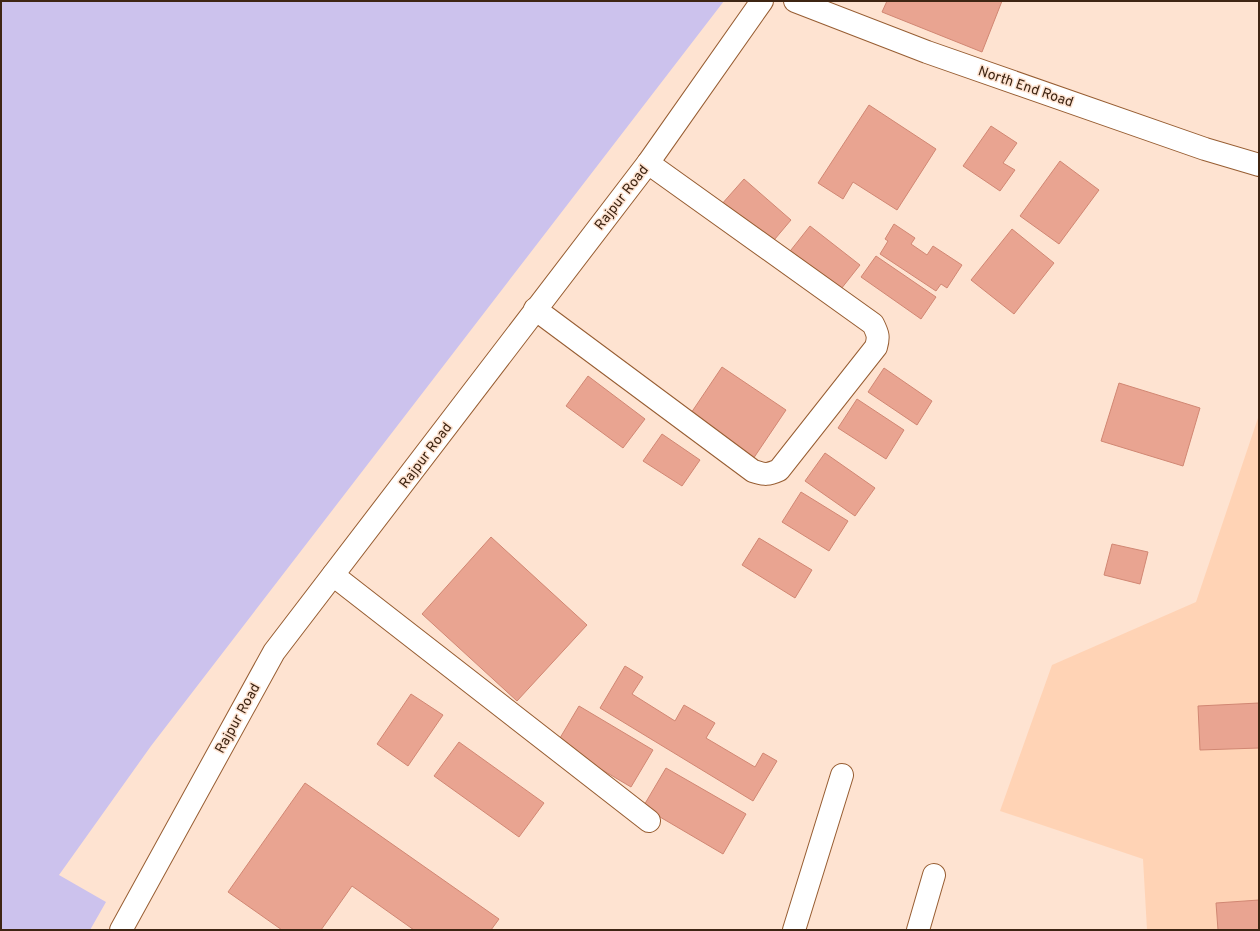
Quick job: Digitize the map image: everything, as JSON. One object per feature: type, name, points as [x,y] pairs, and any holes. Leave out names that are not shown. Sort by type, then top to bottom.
[{"type":"street","name":"Rajpur Road","points":[[121,930],[274,652],[648,163],[762,1]]},
{"type":"street","name":"North End Road","points":[[795,1],[927,52],[1206,149],[1259,165]]},
{"type":"street","points":[[536,309],[753,471],[762,474],[769,474],[779,470],[876,347],[878,333],[873,324],[648,163]]},
{"type":"street","points":[[333,575],[649,821]]},
{"type":"street","points":[[794,930],[842,775]]},
{"type":"street","points":[[918,930],[934,875]]},
{"type":"shaded area","points":[[1,1],[724,1],[151,746],[59,875],[106,902],[90,930],[1,930]]},
{"type":"shaded area","points":[[1259,415],[1259,930],[1147,930],[1143,859],[1000,811],[1052,665],[1196,602]]},
{"type":"building","points":[[887,1],[1002,1],[982,52],[882,12]]},
{"type":"building","points":[[869,105],[936,149],[897,210],[853,182],[843,199],[818,183]]},
{"type":"building","points":[[991,126],[1017,143],[1003,163],[1015,170],[1000,191],[963,166]]},
{"type":"building","points":[[1060,161],[1099,190],[1059,244],[1020,216]]},
{"type":"building","points":[[744,179],[791,220],[769,246],[721,205]]},
{"type":"building","points":[[894,224],[915,238],[911,244],[927,255],[933,246],[962,265],[947,288],[941,284],[936,291],[880,254],[888,241],[885,239]]},
{"type":"building","points":[[810,226],[860,265],[837,294],[787,255]]},
{"type":"building","points":[[1012,229],[1054,263],[1014,314],[971,280]]},
{"type":"building","points":[[876,256],[936,297],[921,319],[861,277]]},
{"type":"building","points":[[722,367],[786,410],[751,462],[687,419]]},
{"type":"building","points":[[884,368],[932,401],[917,425],[868,392]]},
{"type":"building","points":[[588,376],[645,419],[623,448],[566,406]]},
{"type":"building","points":[[1119,383],[1200,408],[1183,466],[1101,441]]},
{"type":"building","points":[[857,399],[904,430],[886,459],[838,428]]},
{"type":"building","points":[[662,434],[700,460],[682,486],[643,461]]},
{"type":"building","points":[[825,453],[875,488],[855,516],[805,481]]},
{"type":"building","points":[[801,492],[848,521],[829,551],[782,522]]},
{"type":"building","points":[[491,537],[587,625],[517,701],[422,614]]},
{"type":"building","points":[[759,538],[812,570],[795,598],[742,565]]},
{"type":"building","points":[[1112,544],[1148,552],[1140,584],[1104,575]]},
{"type":"building","points":[[625,666],[643,677],[632,694],[675,721],[684,705],[715,723],[706,738],[755,767],[763,753],[777,761],[753,801],[600,708]]},
{"type":"building","points":[[411,694],[443,715],[408,766],[377,744]]},
{"type":"building","points":[[1259,703],[1259,748],[1200,750],[1198,706]]},
{"type":"building","points":[[579,706],[653,750],[631,787],[557,743]]},
{"type":"building","points":[[459,742],[544,803],[519,837],[434,776]]},
{"type":"building","points":[[666,768],[746,814],[723,854],[643,807]]},
{"type":"building","points":[[305,783],[499,919],[491,930],[414,930],[352,886],[321,930],[282,930],[228,892]]},
{"type":"building","points":[[1259,900],[1259,930],[1218,930],[1216,903]]}]
